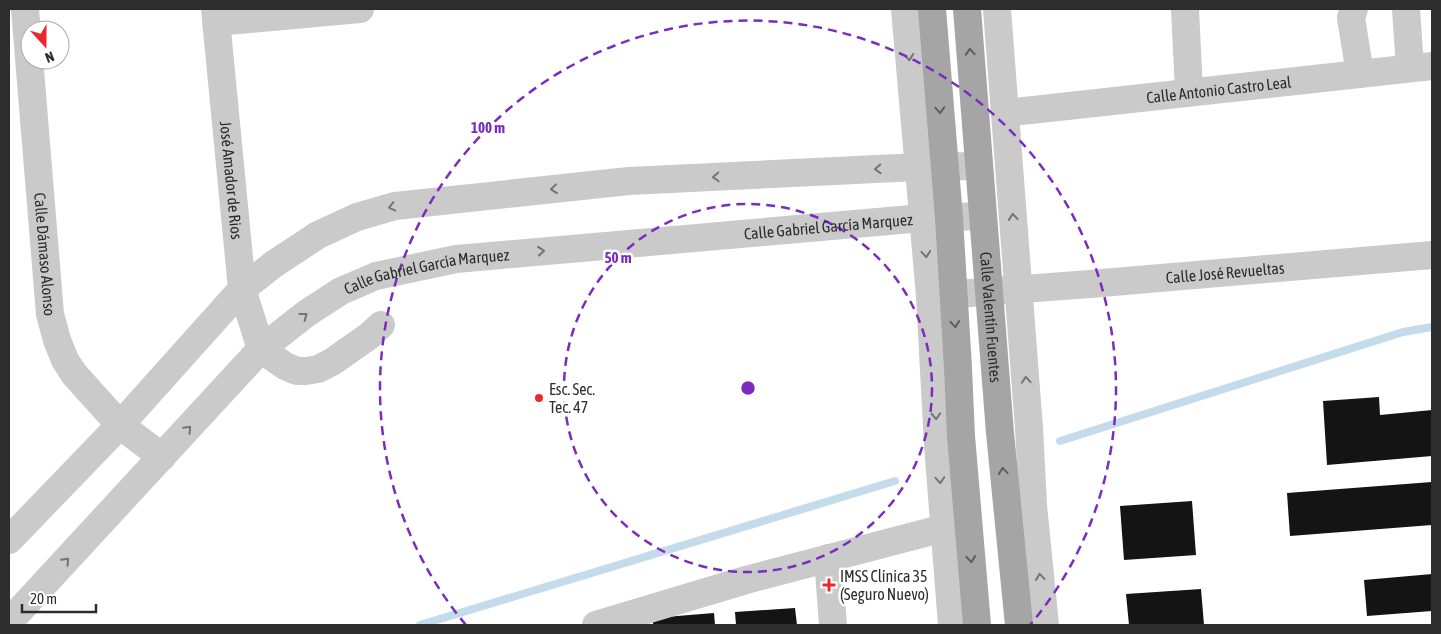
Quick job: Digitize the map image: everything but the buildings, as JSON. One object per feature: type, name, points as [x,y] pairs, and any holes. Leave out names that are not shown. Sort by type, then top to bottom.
[{"type":"main road","points":[[932,9],[931,167],[941,295],[958,368],[949,441],[951,518],[977,625]]},
{"type":"main road","name":"Calle Valentín Fuentes","points":[[967,9],[1000,432],[1019,625]]},
{"type":"street","name":"Calle Dámaso Alonso","points":[[25,9],[21,110],[50,314],[56,340],[74,374],[120,425],[162,457]]},
{"type":"street","points":[[216,15],[360,9]]},
{"type":"street","points":[[905,9],[931,167]]},
{"type":"street","points":[[997,9],[1019,289],[1033,505],[1045,625]]},
{"type":"street","points":[[1185,9],[1189,92]]},
{"type":"street","points":[[1354,9],[1351,18],[1360,74]]},
{"type":"street","points":[[1406,9],[1421,67]]},
{"type":"street","name":"José Amador de Rios","points":[[216,15],[242,289],[261,350]]},
{"type":"street","name":"Calle Antonio Castro Leal","points":[[1005,113],[1421,67]]},
{"type":"street","points":[[9,540],[120,425],[242,289],[274,264],[318,235],[358,217],[395,206],[629,181],[979,166]]},
{"type":"street","name":"Calle Gabriel García Marquez","points":[[9,622],[261,350],[307,313],[341,291],[376,276],[456,259],[936,218],[983,216]]},
{"type":"street","name":"Calle José Revueltas","points":[[941,295],[1128,281],[1432,254]]},
{"type":"street","points":[[261,350],[285,366],[298,371],[306,371],[332,362],[369,336],[381,325]]},
{"type":"street","points":[[596,625],[746,580],[828,558],[951,518],[952,625]]},
{"type":"street","points":[[828,558],[832,625]]},
{"type":"waterway","points":[[1060,441],[1403,332],[1432,327]]},
{"type":"waterway","points":[[420,625],[895,481]]},
{"type":"place","name":"Esc. Sec. Tec. 47","points":[[539,398]]},
{"type":"place","name":"IMSS Clínica 35 (Seguro Nuevo)","points":[[829,585]]}]
